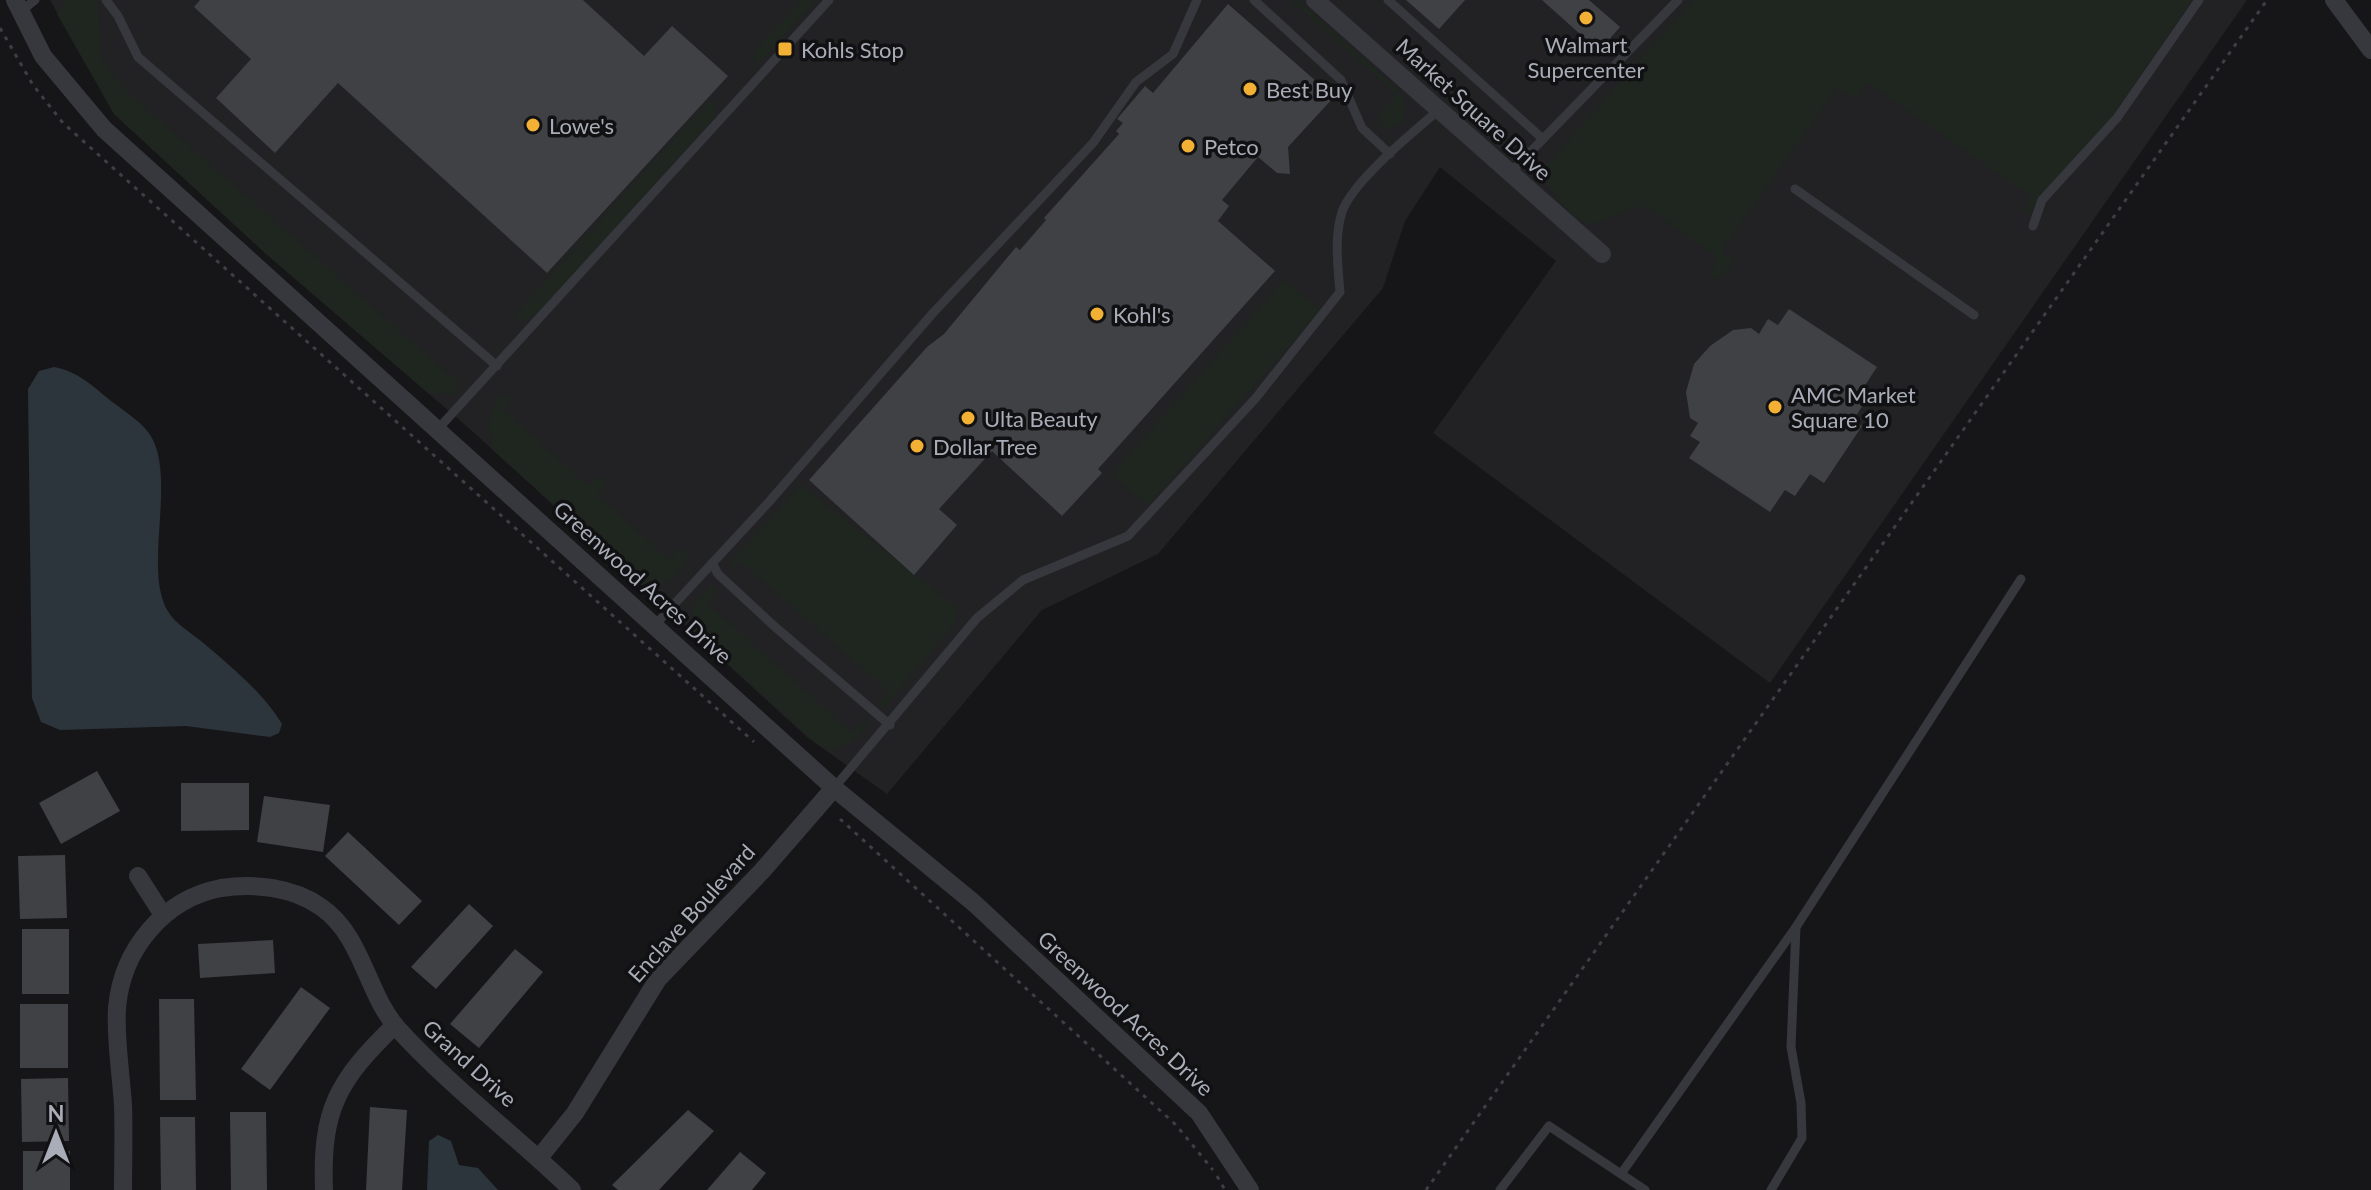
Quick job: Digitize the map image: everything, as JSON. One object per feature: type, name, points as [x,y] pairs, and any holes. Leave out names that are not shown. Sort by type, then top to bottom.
[{"type":"street","name":"Market Square Drive","points":[[1315,0],[1602,254]]},
{"type":"street","points":[[2334,0],[2371,50]]},
{"type":"street","name":"Greenwood Acres Drive","points":[[23,4],[43,56],[104,129],[834,788],[974,903],[1199,1113],[1250,1190]]},
{"type":"street","name":"Enclave Boulevard","points":[[539,1158],[575,1113],[658,979],[762,871],[834,788]]},
{"type":"street","points":[[138,876],[163,915]]},
{"type":"street","name":"Grand Drive","points":[[123,1190],[117,1007],[131,963],[149,927],[163,915],[201,893],[237,886],[273,888],[321,907],[352,940],[395,1025],[430,1062],[572,1190]]},
{"type":"street","points":[[324,1190],[323,1143],[338,1094],[349,1075],[395,1025]]},
{"type":"lane","points":[[106,0],[118,16],[138,57],[497,366]]},
{"type":"lane","points":[[438,429],[829,0]]},
{"type":"lane","points":[[655,625],[933,313],[1093,143],[1136,82],[1173,54],[1197,0]]},
{"type":"lane","points":[[1254,0],[1341,80],[1362,128],[1390,154]]},
{"type":"lane","points":[[1388,0],[1543,139]]},
{"type":"lane","points":[[1510,173],[1678,0]]},
{"type":"lane","points":[[2033,226],[2042,200],[2117,118],[2199,0]]},
{"type":"lane","points":[[834,788],[977,618],[1023,580],[1128,536],[1255,399],[1340,292],[1337,249],[1342,211],[1390,154],[1439,110]]},
{"type":"lane","points":[[1795,189],[1974,315]]},
{"type":"lane","points":[[712,563],[718,574],[774,626],[890,725]]},
{"type":"lane","points":[[1621,1174],[1796,927],[2021,579]]},
{"type":"lane","points":[[1771,1190],[1802,1138],[1801,1103],[1791,1047],[1796,927]]},
{"type":"lane","points":[[1500,1190],[1549,1126],[1645,1190]]},
{"type":"path","points":[[1426,1190],[2267,0]]},
{"type":"path","points":[[0,28],[33,85],[63,123],[757,745]]},
{"type":"path","points":[[847,825],[1176,1125],[1214,1170],[1225,1190]]},
{"type":"shaded area","points":[[50,0],[2247,0],[1770,683],[1433,433],[1556,261],[1440,167],[1405,221],[1383,288],[1158,554],[1042,610],[887,794],[807,737],[471,430],[265,253],[114,114]]},
{"type":"shaded area","points":[[66,0],[94,0],[98,5],[101,54],[105,65],[130,94],[458,382],[457,394],[428,393],[265,253],[114,114],[57,14]]},
{"type":"shaded area","points":[[801,0],[816,0],[760,62],[753,61],[755,51]]},
{"type":"shaded area","points":[[1290,0],[1298,0],[1400,92],[1406,108],[1400,124],[1387,130],[1377,118],[1396,93]]},
{"type":"shaded area","points":[[1693,0],[2192,0],[2086,155],[2027,214],[2023,212],[2031,197],[1868,83],[1855,100],[1838,87],[1721,251],[1735,262],[1724,275],[1714,279],[1709,275],[1718,258],[1648,208],[1637,207],[1589,225],[1561,203],[1550,189],[1544,174],[1551,160]]},
{"type":"shaded area","points":[[711,99],[716,113],[713,119],[538,313],[524,322],[515,315]]},
{"type":"shaded area","points":[[1284,280],[1321,310],[1147,506],[1112,474]]},
{"type":"shaded area","points":[[54,367],[70,372],[91,385],[139,422],[152,438],[159,457],[161,479],[158,575],[169,613],[255,690],[282,724],[279,733],[270,737],[186,726],[60,730],[41,722],[32,698],[28,389],[39,371]]},
{"type":"shaded area","points":[[506,394],[512,398],[503,409],[588,486],[599,476],[607,484],[597,495],[670,560],[681,547],[689,553],[690,558],[675,575],[665,583],[643,586],[493,450],[488,424],[497,398]]},
{"type":"shaded area","points":[[801,485],[955,606],[957,615],[953,626],[883,708],[878,705],[889,692],[741,562],[732,570],[730,566]]},
{"type":"shaded area","points":[[711,585],[717,591],[707,603],[852,732],[866,720],[868,724],[840,747],[818,745],[694,633],[693,606]]},
{"type":"shaded area","points":[[438,1135],[451,1141],[459,1165],[478,1168],[498,1190],[427,1190],[429,1141]]},
{"type":"building","name":"Lowe's","points":[[200,0],[583,0],[644,56],[672,26],[728,76],[547,273],[338,83],[275,153],[216,98],[251,59],[194,7]]},
{"type":"building","points":[[1406,0],[1465,0],[1439,29]]},
{"type":"building","name":"Walmart Supercenter","points":[[1542,0],[1589,0],[1620,27],[1599,51]]},
{"type":"building","points":[[1228,4],[1334,97],[1288,147],[1290,174],[1277,173],[1258,157],[1222,200],[1229,206],[1218,221],[1275,271],[1098,469],[1102,473],[1062,516],[992,451],[939,509],[957,525],[914,575],[809,480],[927,347],[944,334],[1016,247],[1020,250],[1046,220],[1044,218],[1119,134],[1116,131],[1123,123],[1117,119],[1145,86],[1153,93]]},
{"type":"building","name":"AMC Market Square 10","points":[[1789,309],[1877,367],[1862,390],[1870,395],[1853,420],[1862,426],[1824,483],[1810,474],[1795,496],[1785,490],[1770,512],[1689,458],[1700,442],[1690,436],[1698,423],[1690,418],[1686,392],[1694,364],[1710,346],[1733,330],[1751,328],[1759,334],[1768,319],[1778,325]]},
{"type":"building","points":[[97,771],[120,811],[61,844],[39,803]]},
{"type":"building","points":[[181,783],[249,783],[249,830],[181,831]]},
{"type":"building","points":[[264,796],[330,805],[323,852],[257,842]]},
{"type":"building","points":[[348,832],[422,901],[399,925],[325,856]]},
{"type":"building","points":[[65,855],[67,918],[20,919],[18,856]]},
{"type":"building","points":[[469,904],[493,926],[436,989],[411,967]]},
{"type":"building","points":[[22,929],[69,929],[69,994],[22,994]]},
{"type":"building","points":[[273,940],[275,973],[200,978],[198,944]]},
{"type":"building","points":[[515,949],[543,972],[479,1048],[450,1024]]},
{"type":"building","points":[[301,987],[330,1008],[270,1090],[241,1069]]},
{"type":"building","points":[[159,999],[194,999],[196,1100],[160,1100]]},
{"type":"building","points":[[20,1004],[68,1004],[68,1068],[20,1068]]},
{"type":"building","points":[[68,1078],[69,1141],[22,1142],[21,1079]]},
{"type":"building","points":[[370,1107],[407,1110],[402,1190],[366,1190]]},
{"type":"building","points":[[688,1110],[714,1131],[659,1190],[618,1190],[612,1185]]},
{"type":"building","points":[[230,1112],[266,1112],[267,1190],[231,1190]]},
{"type":"building","points":[[160,1117],[195,1117],[196,1190],[161,1190]]},
{"type":"building","points":[[23,1151],[70,1151],[70,1190],[23,1190]]},
{"type":"building","points":[[740,1152],[766,1173],[752,1190],[707,1190]]},
{"type":"place","name":"Walmart Supercenter","points":[[1586,18]]},
{"type":"place","name":"Kohls Stop","points":[[785,49]]},
{"type":"place","name":"Best Buy","points":[[1250,89]]},
{"type":"place","name":"Lowe's","points":[[533,125]]},
{"type":"place","name":"Petco","points":[[1188,146]]},
{"type":"place","name":"Kohl's","points":[[1097,314]]},
{"type":"place","name":"AMC Market Square 10","points":[[1775,407]]},
{"type":"place","name":"Ulta Beauty","points":[[968,418]]},
{"type":"place","name":"Dollar Tree","points":[[917,446]]}]
